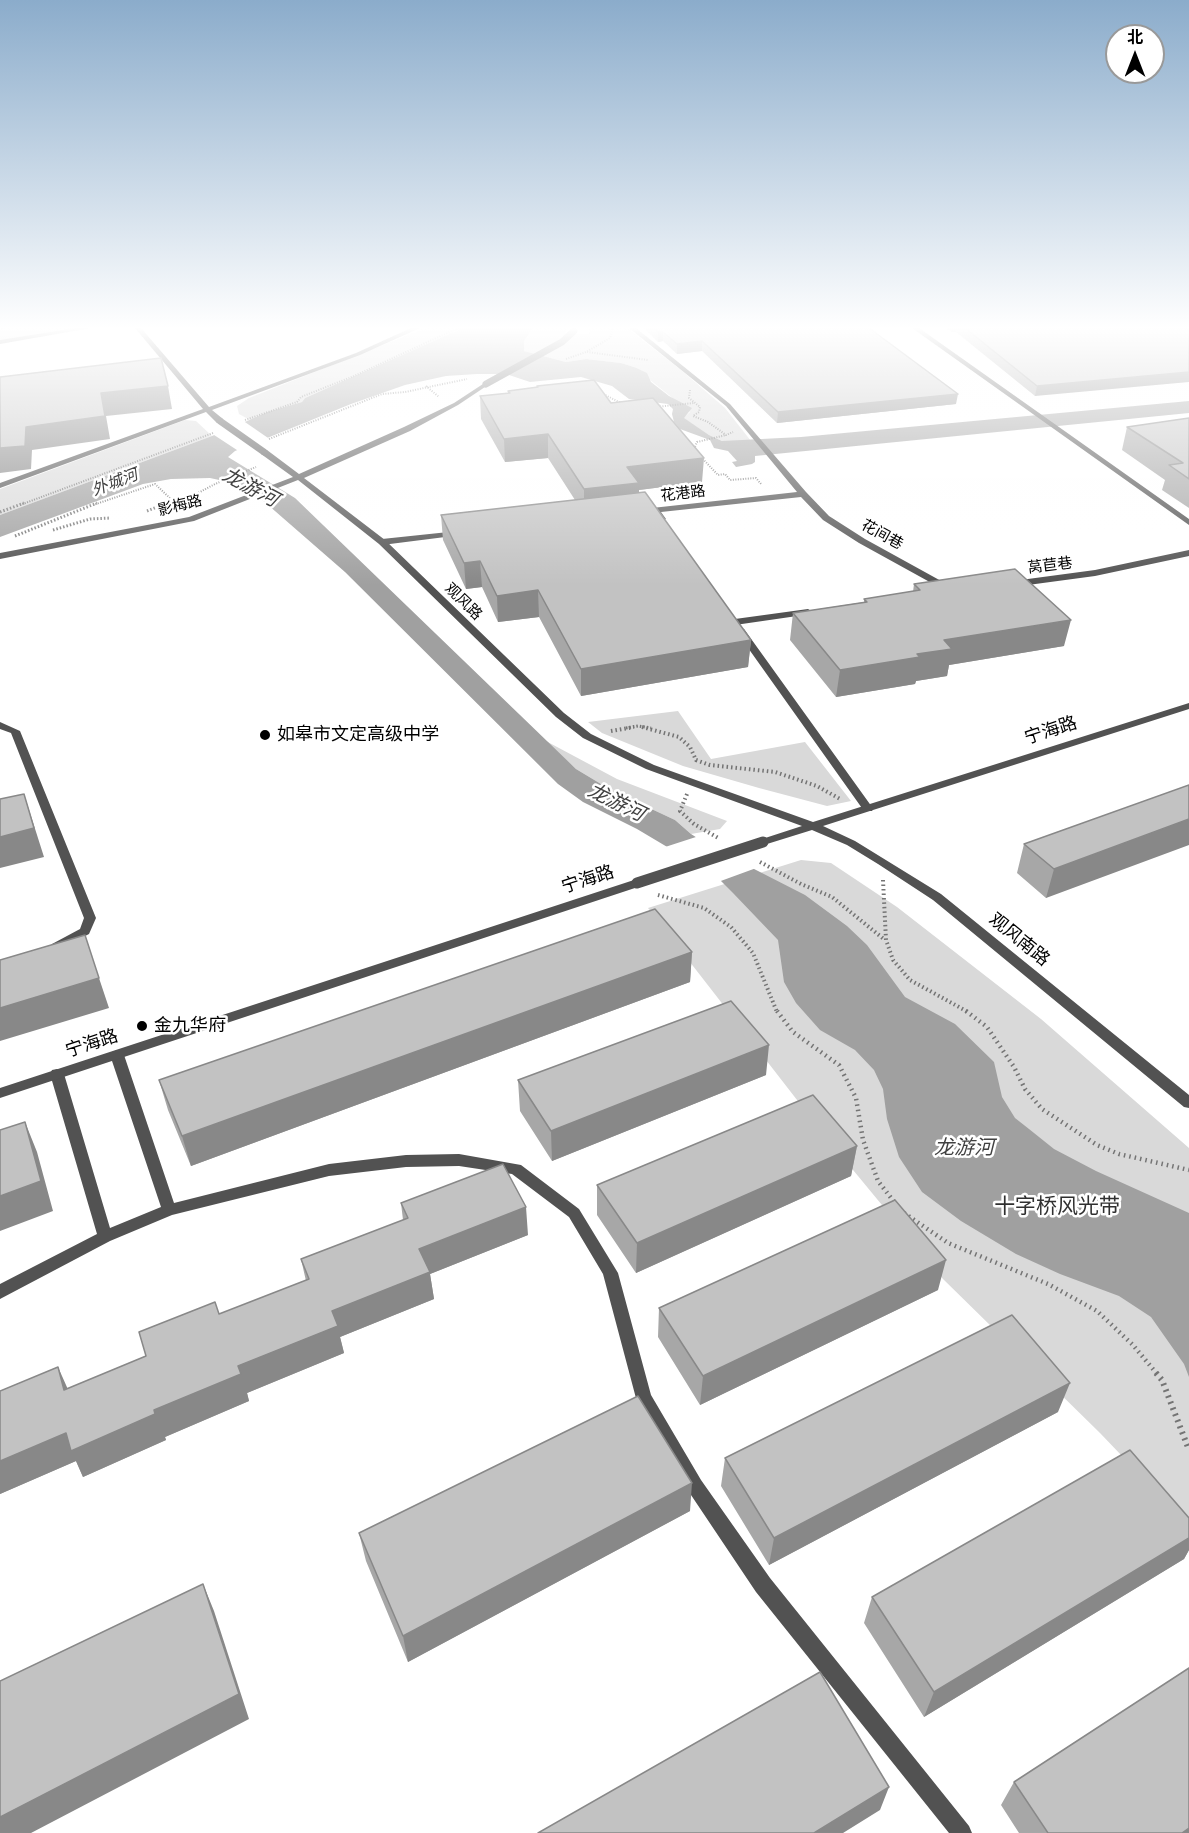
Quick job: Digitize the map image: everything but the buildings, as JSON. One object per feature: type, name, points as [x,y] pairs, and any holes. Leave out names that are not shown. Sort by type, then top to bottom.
[{"type":"street","points":[[0,486],[195,414]]},
{"type":"street","name":"观风路","points":[[212,414],[286,466],[382,542],[560,716],[587,736],[650,767],[813,826]]},
{"type":"street","name":"影梅路","points":[[0,556],[191,519],[299,477],[437,414]]},
{"type":"street","points":[[736,414],[803,494]]},
{"type":"street","points":[[1033,414],[1189,523]]},
{"type":"street","name":"花港路","points":[[668,529],[655,510],[803,494]]},
{"type":"street","name":"花间巷","points":[[803,494],[826,518],[862,541],[954,592],[942,593]]},
{"type":"street","points":[[643,511],[655,510]]},
{"type":"street","points":[[382,542],[465,532]]},
{"type":"street","name":"莴苣巷","points":[[1001,586],[1095,573],[1189,553]]},
{"type":"street","points":[[735,622],[816,611]]},
{"type":"street","points":[[728,613],[862,810]]},
{"type":"street","name":"宁海路","points":[[0,1093],[632,884],[1189,706]]},
{"type":"street","points":[[0,725],[15,731],[90,918],[85,931],[45,950]]},
{"type":"street","name":"观风南路","points":[[813,826],[882,861],[937,897],[1189,1103]]},
{"type":"street","points":[[117,1055],[169,1210]]},
{"type":"street","points":[[57,1074],[105,1237]]},
{"type":"street","points":[[0,1292],[105,1237],[169,1210],[329,1170],[406,1161],[459,1160],[516,1169],[574,1213],[609,1273],[642,1397],[695,1486],[763,1585],[962,1833]]},
{"type":"path","points":[[266,440],[333,414]]},
{"type":"path","points":[[697,414],[693,416],[708,422],[726,435]]},
{"type":"path","points":[[742,420],[736,424],[736,430],[726,435],[697,442],[693,448],[718,475],[725,474],[730,480],[756,478],[770,497]]},
{"type":"path","points":[[252,464],[264,473],[286,466]]},
{"type":"path","points":[[195,498],[198,493],[215,484],[256,467]]},
{"type":"path","points":[[9,538],[105,500],[155,484],[174,501]]},
{"type":"path","points":[[587,736],[638,726],[656,729],[679,737],[690,747],[696,760],[703,763],[775,771],[817,786],[862,810]]},
{"type":"path","points":[[691,782],[680,811],[694,824],[725,842]]},
{"type":"path","points":[[754,858],[801,884],[832,897],[857,914],[886,940]]},
{"type":"path","points":[[882,861],[886,940],[893,960],[910,980],[966,1010],[987,1027],[1014,1067],[1025,1089],[1042,1109],[1097,1145],[1119,1154],[1189,1170]]},
{"type":"path","points":[[632,884],[704,908],[731,927],[753,953],[778,1014],[793,1032],[839,1065],[856,1098],[863,1140],[878,1181],[903,1212],[948,1243],[1048,1284],[1097,1311],[1133,1345],[1162,1380],[1189,1450]]},
{"type":"green space","points":[[239,414],[269,414],[250,420]]},
{"type":"green space","points":[[688,414],[729,414],[751,441],[722,441],[683,418]]},
{"type":"green space","points":[[185,420],[196,421],[212,436],[0,515],[0,489]]},
{"type":"green space","points":[[678,711],[711,759],[805,742],[851,801],[827,806],[683,766],[602,733],[588,722]]},
{"type":"green space","points":[[544,740],[617,779],[727,821],[720,829],[691,834],[675,820],[611,790],[576,769]]},
{"type":"green space","name":"十字桥风光带","points":[[801,860],[831,863],[897,907],[1041,1019],[1189,1148],[1189,1526],[1100,1433],[943,1279],[825,1136],[648,908]]},
{"type":"water","name":"龙游河","points":[[264,414],[327,414],[235,451],[228,457],[295,498],[576,769],[611,790],[675,820],[713,848],[805,895],[847,926],[867,945],[905,997],[955,1024],[994,1062],[1002,1097],[1015,1118],[1054,1149],[1096,1171],[1189,1213],[1189,1377],[1184,1364],[1151,1317],[1119,1296],[1060,1274],[1016,1254],[961,1221],[922,1192],[899,1157],[887,1119],[883,1089],[874,1070],[855,1050],[820,1030],[796,1003],[784,982],[778,940],[716,876],[637,829],[583,802],[558,784],[345,572],[252,491],[233,483],[210,478],[171,479],[143,484],[0,537],[0,515],[212,436]]},
{"type":"water","name":"龙游河","points":[[672,414],[688,414],[684,418],[722,441],[801,437],[1054,414],[1184,414],[755,456],[755,462],[752,464],[736,467],[732,462],[737,461],[728,451],[714,448],[710,440],[680,429],[674,422]]},
{"type":"pier","points":[[242,420],[271,440],[240,452],[211,433]]},
{"type":"pier","points":[[699,836],[759,867],[718,882],[694,865],[662,848]]},
{"type":"place","name":"如皋市文定高级中学","points":[[265,735]]},
{"type":"place","name":"金九华府","points":[[142,1026]]},
{"type":"water label","name":"外城河","points":[[115,483]]}]
